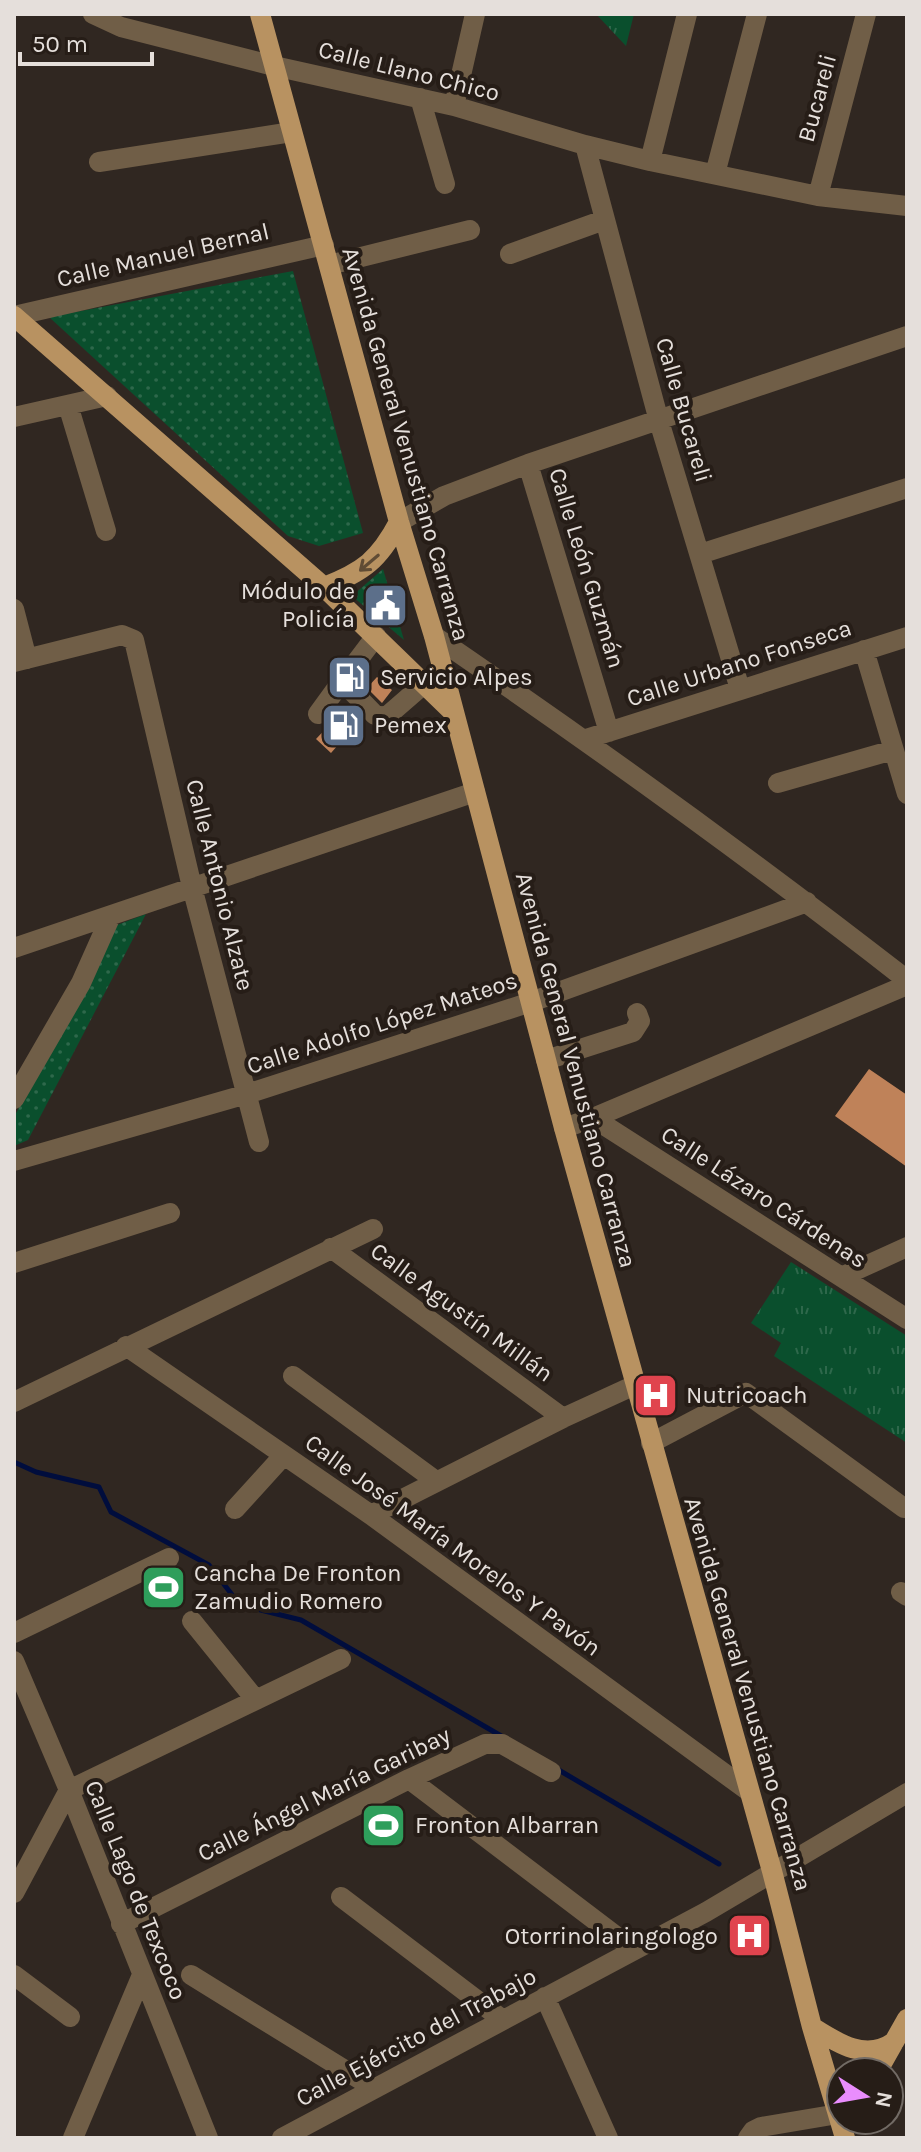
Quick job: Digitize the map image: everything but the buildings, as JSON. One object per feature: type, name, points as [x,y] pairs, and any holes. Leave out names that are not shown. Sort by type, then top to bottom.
[{"type":"main road","name":"Avenida General Venustiano Carranza","points":[[260,14],[399,522],[434,636],[564,1128],[825,2068]]},
{"type":"main road","points":[[14,316],[324,587],[452,711]]},
{"type":"main road","points":[[324,587],[365,568],[379,556],[399,522]]},
{"type":"main road","points":[[886,2056],[907,2019]]},
{"type":"main road","points":[[812,2027],[831,2040],[853,2049],[874,2051],[894,2042]]},
{"type":"street","name":"Calle Llano Chico","points":[[93,14],[121,27],[274,66],[454,106],[650,161],[818,196],[907,206]]},
{"type":"street","points":[[454,106],[475,14]]},
{"type":"street","points":[[650,161],[687,14]]},
{"type":"street","points":[[715,174],[757,14]]},
{"type":"street","name":"Bucareli","points":[[818,196],[866,14]]},
{"type":"street","points":[[420,98],[445,184]]},
{"type":"street","points":[[99,162],[292,132]]},
{"type":"street","name":"Calle Bucareli","points":[[585,145],[659,421],[740,689]]},
{"type":"street","points":[[510,254],[604,220]]},
{"type":"street","name":"Calle Manuel Bernal","points":[[14,316],[470,230]]},
{"type":"street","points":[[399,522],[444,496],[528,464],[907,336]]},
{"type":"street","points":[[14,417],[107,396]]},
{"type":"street","points":[[68,405],[106,531]]},
{"type":"street","name":"Calle León Guzmán","points":[[528,464],[609,732]]},
{"type":"street","points":[[700,554],[907,488]]},
{"type":"street","points":[[14,609],[20,660]]},
{"type":"street","name":"Calle Antonio Alzate","points":[[20,660],[122,635],[134,640],[192,887],[259,1142]]},
{"type":"street","points":[[318,714],[376,636]]},
{"type":"street","points":[[434,636],[586,739],[807,902],[907,982],[564,1128]]},
{"type":"street","name":"Calle Urbano Fonseca","points":[[586,739],[907,637]]},
{"type":"street","points":[[864,650],[907,794]]},
{"type":"street","points":[[342,681],[375,715],[383,717],[424,684]]},
{"type":"street","points":[[778,783],[893,750]]},
{"type":"street","points":[[14,948],[475,792]]},
{"type":"street","name":"Calle Adolfo López Mateos","points":[[14,1161],[247,1094],[531,1002],[807,902]]},
{"type":"street","points":[[14,1099],[81,983],[110,918]]},
{"type":"street","points":[[546,1060],[633,1032],[640,1021],[637,1013]]},
{"type":"street","name":"Calle Lázaro Cárdenas","points":[[593,1118],[907,1319]]},
{"type":"street","points":[[14,1263],[170,1213]]},
{"type":"street","points":[[14,1402],[373,1229]]},
{"type":"street","points":[[841,1277],[907,1247]]},
{"type":"street","name":"Calle Agustín Millán","points":[[331,1248],[563,1418]]},
{"type":"street","name":"Calle José María Morelos Y Pavón","points":[[126,1346],[371,1515],[747,1790]]},
{"type":"street","points":[[293,1376],[436,1481]]},
{"type":"street","points":[[371,1515],[635,1385]]},
{"type":"street","points":[[651,1443],[746,1393],[904,1508]]},
{"type":"street","points":[[235,1509],[284,1455]]},
{"type":"street","points":[[14,1633],[169,1558]]},
{"type":"street","points":[[192,1621],[255,1699]]},
{"type":"street","points":[[14,1893],[69,1790],[341,1659]]},
{"type":"street","name":"Calle Lago de Texcoco","points":[[14,1661],[208,2138]]},
{"type":"street","name":"Calle Ángel María Garibay","points":[[121,1924],[485,1744],[495,1742],[527,1756],[551,1772]]},
{"type":"street","points":[[409,1779],[633,1949]]},
{"type":"street","name":"Calle Ejército del Trabajo","points":[[282,2138],[706,1912],[907,1793]]},
{"type":"street","points":[[341,1897],[503,2020]]},
{"type":"street","points":[[14,1975],[70,2017]]},
{"type":"street","points":[[73,2138],[142,1975]]},
{"type":"street","points":[[191,1975],[374,2088]]},
{"type":"street","points":[[545,1997],[608,2138]]},
{"type":"street","points":[[748,2138],[761,2127],[825,2129]]},
{"type":"green space","points":[[596,14],[634,14],[626,46]]},
{"type":"green space","points":[[293,271],[363,533],[319,546],[288,536],[49,317]]},
{"type":"green space","points":[[383,569],[404,640],[352,596]]},
{"type":"green space","points":[[146,914],[28,1140],[14,1146],[14,1117],[117,925]]},
{"type":"green space","points":[[791,1262],[907,1336],[907,1443],[774,1356],[781,1343],[751,1323]]},
{"type":"waterway","points":[[14,1462],[36,1472],[99,1487],[111,1512],[209,1565],[240,1605],[301,1620],[503,1737]]},
{"type":"waterway","points":[[557,1769],[719,1864]]},
{"type":"place","name":"Módulo de Policía","points":[[386,605]]},
{"type":"place","name":"Servicio Alpes","points":[[349,677]]},
{"type":"place","name":"Pemex","points":[[343,725]]},
{"type":"place","name":"Nutricoach","points":[[655,1395]]},
{"type":"place","name":"Cancha De Fronton Zamudio Romero","points":[[163,1587]]},
{"type":"place","name":"Fronton Albarran","points":[[384,1825]]},
{"type":"place","name":"Otorrinolaringologo","points":[[749,1936]]}]
